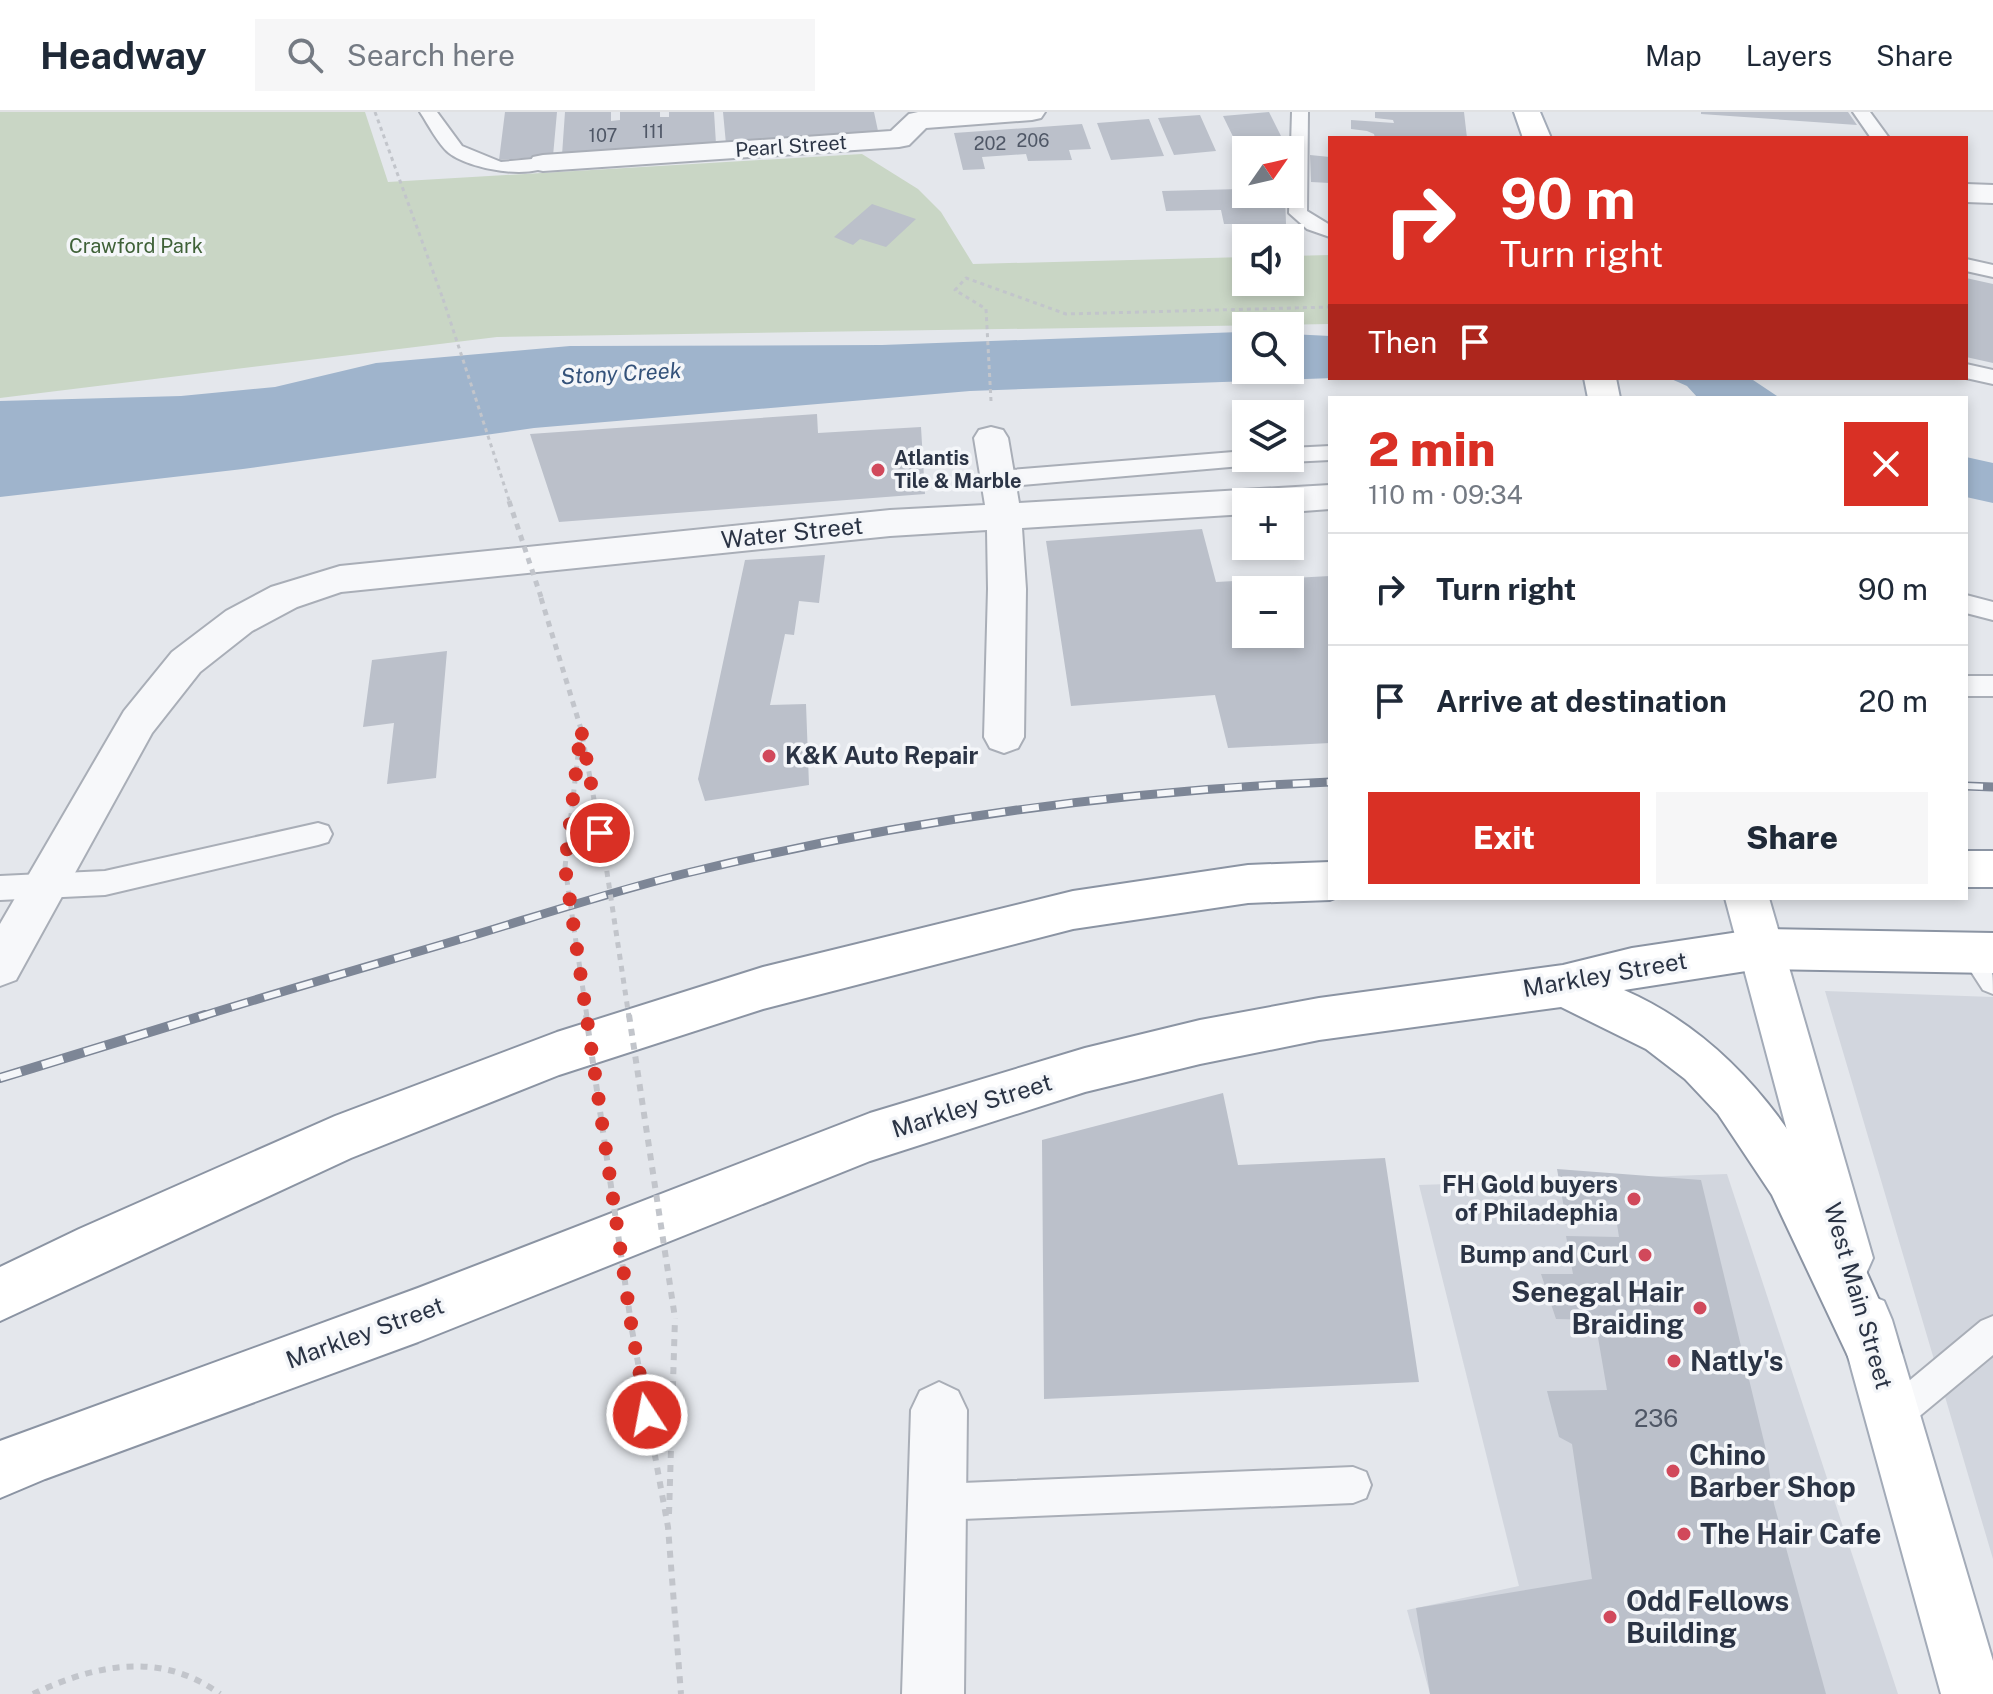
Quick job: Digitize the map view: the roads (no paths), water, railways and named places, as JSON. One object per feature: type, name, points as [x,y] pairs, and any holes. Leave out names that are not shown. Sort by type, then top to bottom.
[{"type":"main road","points":[[1527,112],[1536,136]]},
{"type":"main road","points":[[1968,869],[1993,869]]},
{"type":"main road","points":[[0,1295],[295,1158],[445,1097],[557,1054],[763,988],[1073,910],[1248,884],[1328,881]]},
{"type":"main road","name":"West Main Street","points":[[1747,900],[1892,1417],[1974,1673]]},
{"type":"main road","name":"Markley Street","points":[[18,1462],[418,1315],[870,1137],[1085,1070],[1245,1033],[1451,999],[1563,986],[1632,968],[1759,949],[1986,962]]},
{"type":"main road","points":[[1563,986],[1663,1034],[1698,1062],[1733,1097],[1779,1155],[1874,1352]]},
{"type":"street","name":"Pearl Street","points":[[543,163],[899,139],[917,116],[1032,112]]},
{"type":"street","points":[[1968,193],[1993,194]]},
{"type":"street","points":[[991,438],[1004,516],[1007,589],[1004,737]]},
{"type":"street","name":"Water Street","points":[[1304,499],[1328,497]]},
{"type":"street","name":"Water Street","points":[[0,966],[138,722],[186,662],[239,621],[284,597],[340,579],[890,523],[1232,503]]},
{"type":"street","points":[[933,1694],[939,1410]]},
{"type":"lane","points":[[428,112],[456,150],[499,167],[543,163]]},
{"type":"lane","points":[[1300,112],[1298,213],[1314,225],[1328,230]]},
{"type":"lane","points":[[1861,112],[1879,136]]},
{"type":"lane","points":[[1968,265],[1993,271]]},
{"type":"lane","points":[[1968,371],[1993,377]]},
{"type":"lane","points":[[1304,454],[1328,453]]},
{"type":"lane","points":[[998,479],[1232,460]]},
{"type":"lane","points":[[1968,686],[1993,686]]},
{"type":"lane","points":[[0,888],[105,883],[318,834]]},
{"type":"lane","points":[[1892,1417],[1993,1333]]},
{"type":"lane","points":[[937,1502],[1353,1485]]},
{"type":"water","name":"Stony Creek","points":[[1232,332],[1232,382],[970,391],[534,428],[243,469],[0,497],[0,401],[181,396],[275,387],[376,363],[570,346],[882,345]]},
{"type":"water","points":[[1304,335],[1328,336],[1328,378],[1304,379]]},
{"type":"water","points":[[1674,380],[1753,380],[1777,396],[1696,396],[1687,386]]},
{"type":"water","points":[[1968,457],[1993,463],[1993,503],[1968,497]]},
{"type":"railway","points":[[199,1017],[608,894],[770,854],[1008,811],[1169,793],[1328,782]]},
{"type":"railway","points":[[1968,786],[1993,787]]},
{"type":"railway","points":[[0,1078],[205,1015]]},
{"type":"place","name":"Atlantis Tile & Marble","points":[[878,470]]},
{"type":"place","name":"K&K Auto Repair","points":[[769,756]]},
{"type":"place","name":"FH Gold buyers of Philadephia","points":[[1634,1199]]},
{"type":"place","name":"Bump and Curl","points":[[1645,1255]]},
{"type":"place","name":"Senegal Hair Braiding","points":[[1700,1308]]},
{"type":"place","name":"Natly's","points":[[1674,1361]]},
{"type":"place","name":"Chino Barber Shop","points":[[1673,1471]]},
{"type":"place","name":"The Hair Cafe","points":[[1684,1534]]},
{"type":"place","name":"Odd Fellows Building","points":[[1610,1617]]},
{"type":"park label","name":"Crawford Park","points":[[136,246]]}]
